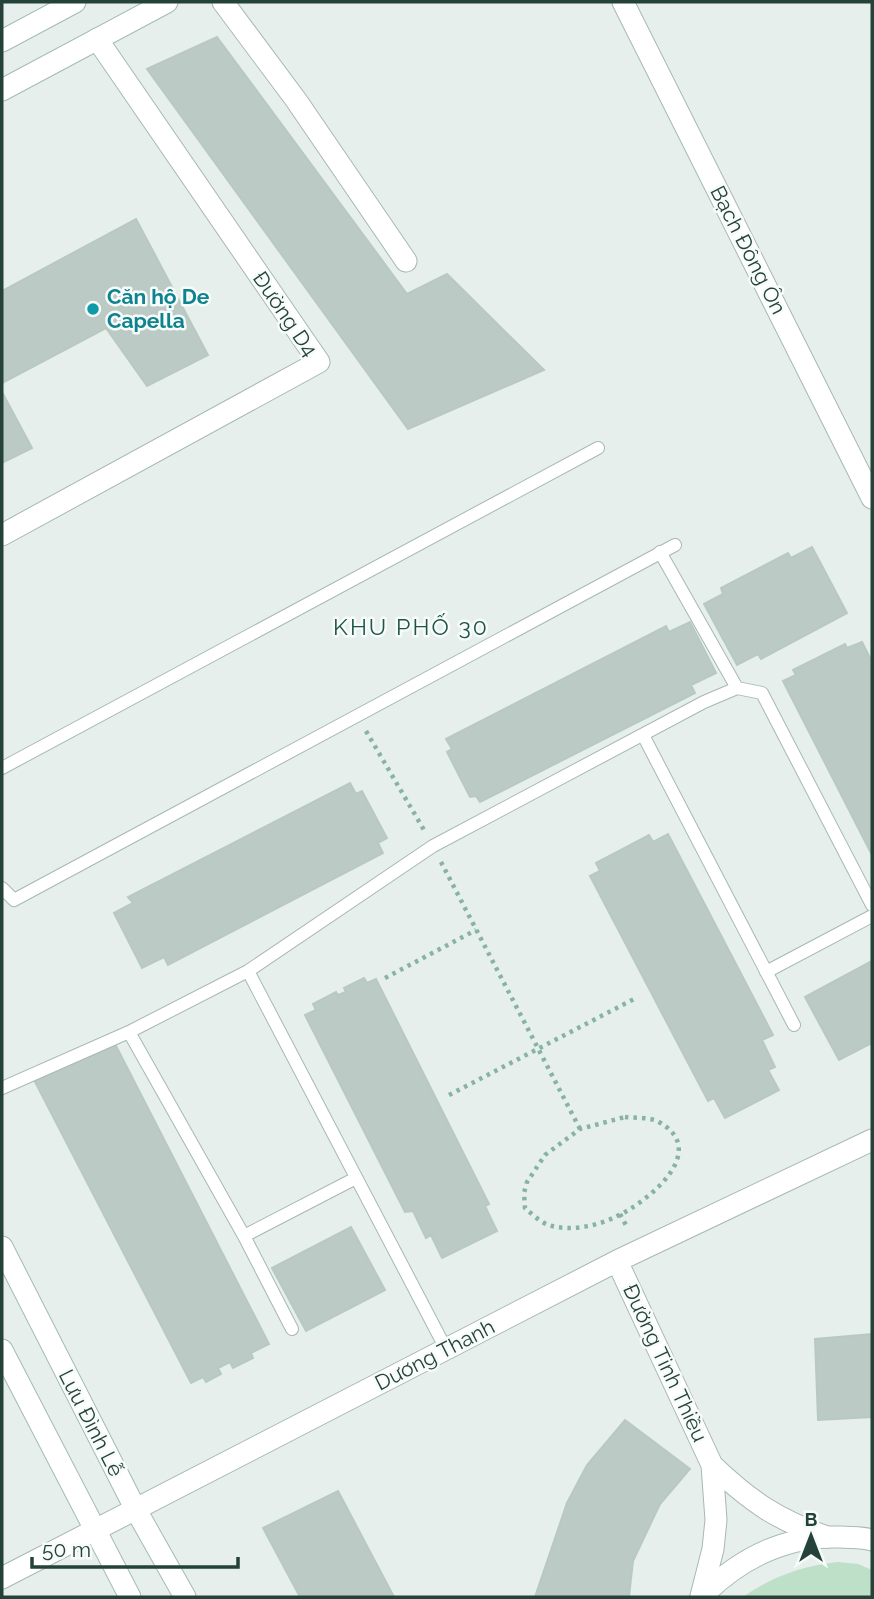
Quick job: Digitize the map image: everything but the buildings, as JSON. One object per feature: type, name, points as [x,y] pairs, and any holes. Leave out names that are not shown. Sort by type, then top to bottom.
[{"type":"street","points":[[2,41],[75,2]]},
{"type":"street","points":[[2,90],[167,2]]},
{"type":"street","points":[[223,2],[296,100],[407,261]]},
{"type":"street","name":"Bạch Đông Ôn","points":[[623,2],[872,498]]},
{"type":"street","name":"Đường D4","points":[[2,535],[319,362],[97,39]]},
{"type":"street","name":"Dương Thanh","points":[[2,1578],[617,1261],[872,1140]]},
{"type":"street","name":"Lưu Đình Lễ","points":[[2,1247],[136,1510],[185,1597]]},
{"type":"street","name":"Đường Tinh Thiều","points":[[617,1261],[712,1465],[716,1520],[713,1549],[701,1597]]},
{"type":"street","points":[[2,1350],[130,1597]]},
{"type":"street","name":"Đường Tinh Thiều","points":[[712,1465],[742,1494],[766,1511],[801,1528],[827,1536]]},
{"type":"street","points":[[701,1597],[744,1561],[775,1546],[827,1536],[871,1539]]},
{"type":"lane","points":[[2,768],[598,448]]},
{"type":"lane","points":[[2,888],[14,900],[675,545]]},
{"type":"lane","points":[[660,552],[737,688]]},
{"type":"lane","points":[[2,1088],[129,1032],[248,971],[433,846],[704,702],[737,688],[762,693],[872,905]]},
{"type":"lane","points":[[643,735],[794,1025]]},
{"type":"lane","points":[[766,972],[872,916]]},
{"type":"lane","points":[[248,971],[446,1349]]},
{"type":"lane","points":[[129,1032],[244,1236],[292,1329]]},
{"type":"lane","points":[[244,1236],[356,1178]]},
{"type":"path","points":[[357,715],[433,846],[580,1129]]},
{"type":"path","points":[[385,978],[476,930]]},
{"type":"path","points":[[449,1095],[636,998]]},
{"type":"path","points":[[625,1117],[655,1120],[673,1133],[679,1148],[675,1166],[666,1181],[643,1201],[614,1218],[575,1228],[549,1226],[526,1208],[524,1193],[527,1182],[545,1155],[580,1129],[625,1117]]},
{"type":"green space","points":[[838,1562],[858,1564],[872,1570],[872,1597],[743,1597],[788,1573]]},
{"type":"place","name":"Căn hộ De Capella","points":[[93,309]]},
{"type":"district","name":"KHU PHỐ 30","points":[[411,627]]}]
